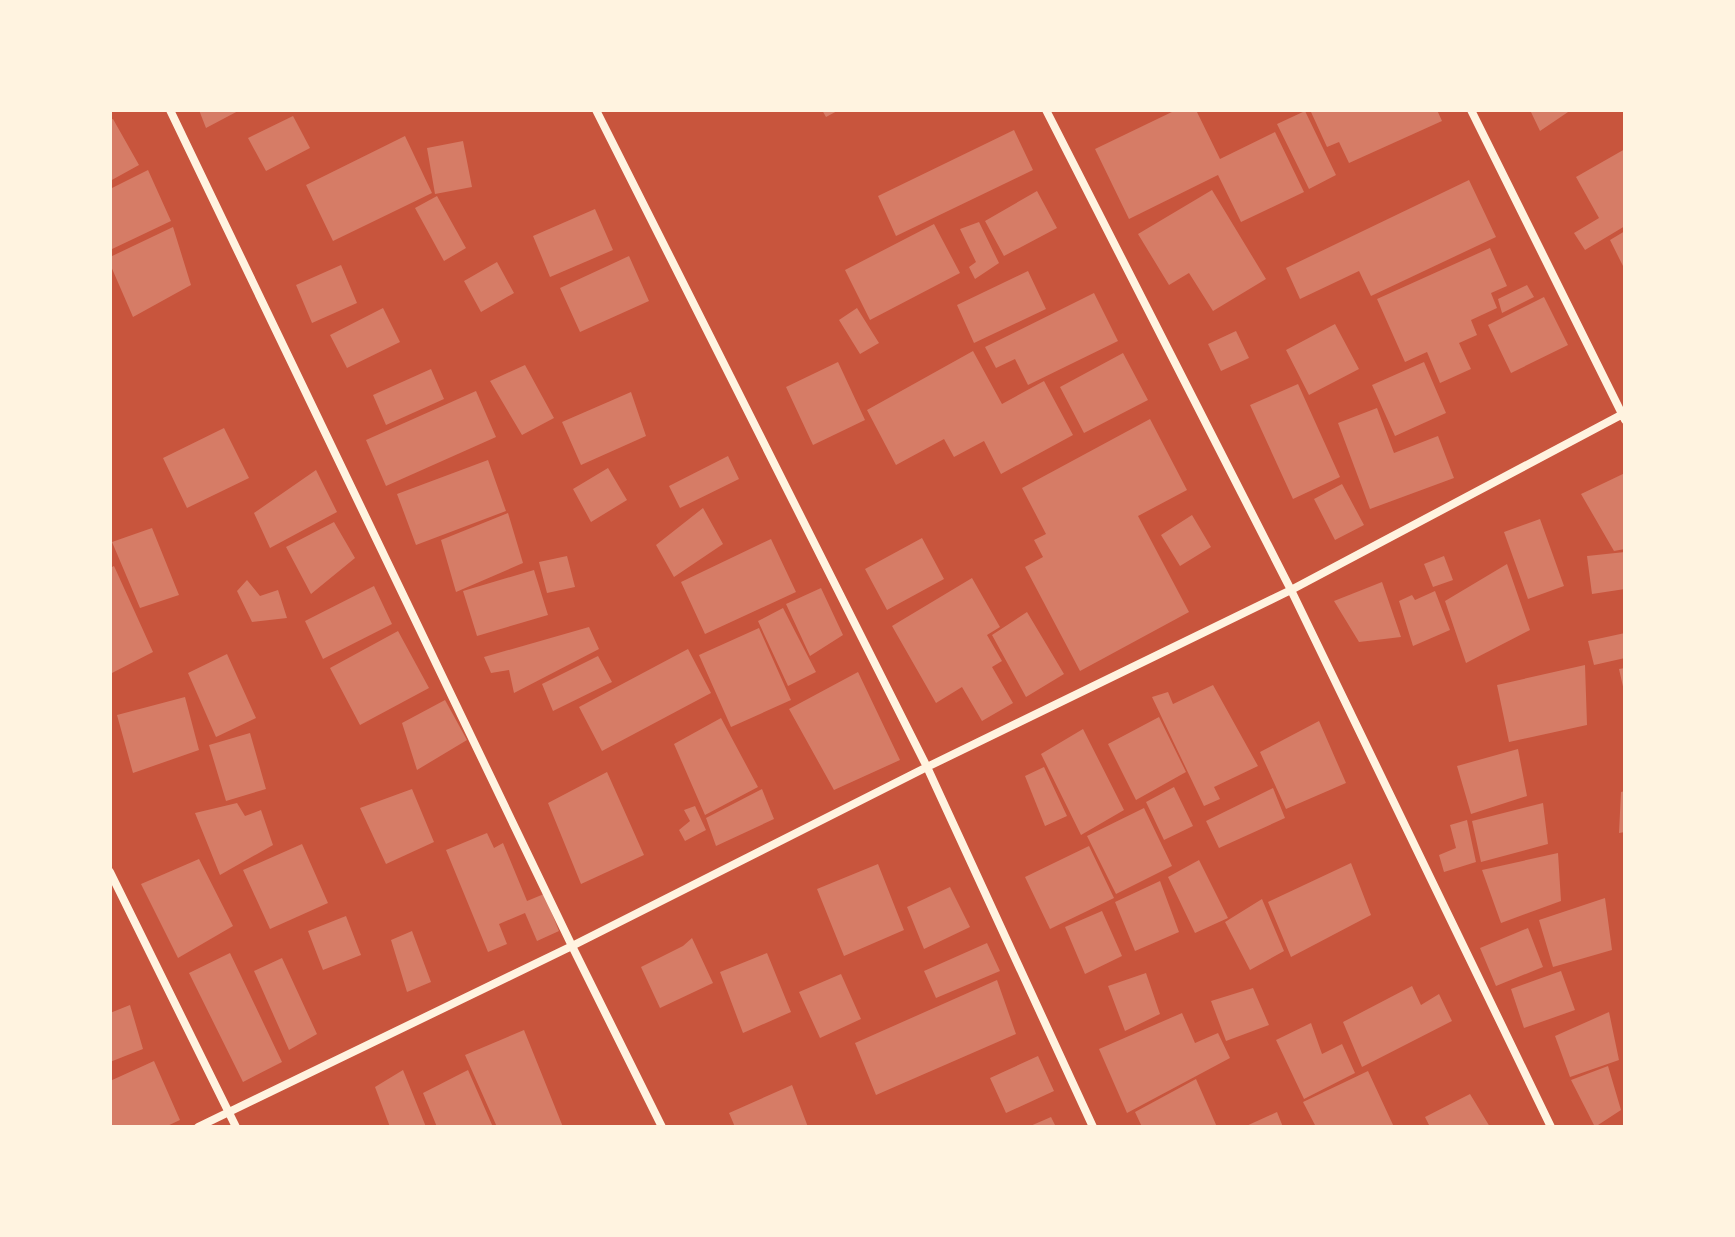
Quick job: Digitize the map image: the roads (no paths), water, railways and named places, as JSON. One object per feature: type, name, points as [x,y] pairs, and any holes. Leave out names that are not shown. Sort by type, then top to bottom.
[{"type":"street","points":[[170,110],[662,1127]]},
{"type":"street","points":[[596,110],[927,767],[1093,1127]]},
{"type":"street","points":[[1046,110],[1291,590],[1551,1127]]},
{"type":"street","points":[[198,1127],[572,946],[927,767],[1291,590],[1623,418],[1471,110]]},
{"type":"street","points":[[110,872],[236,1127]]}]
